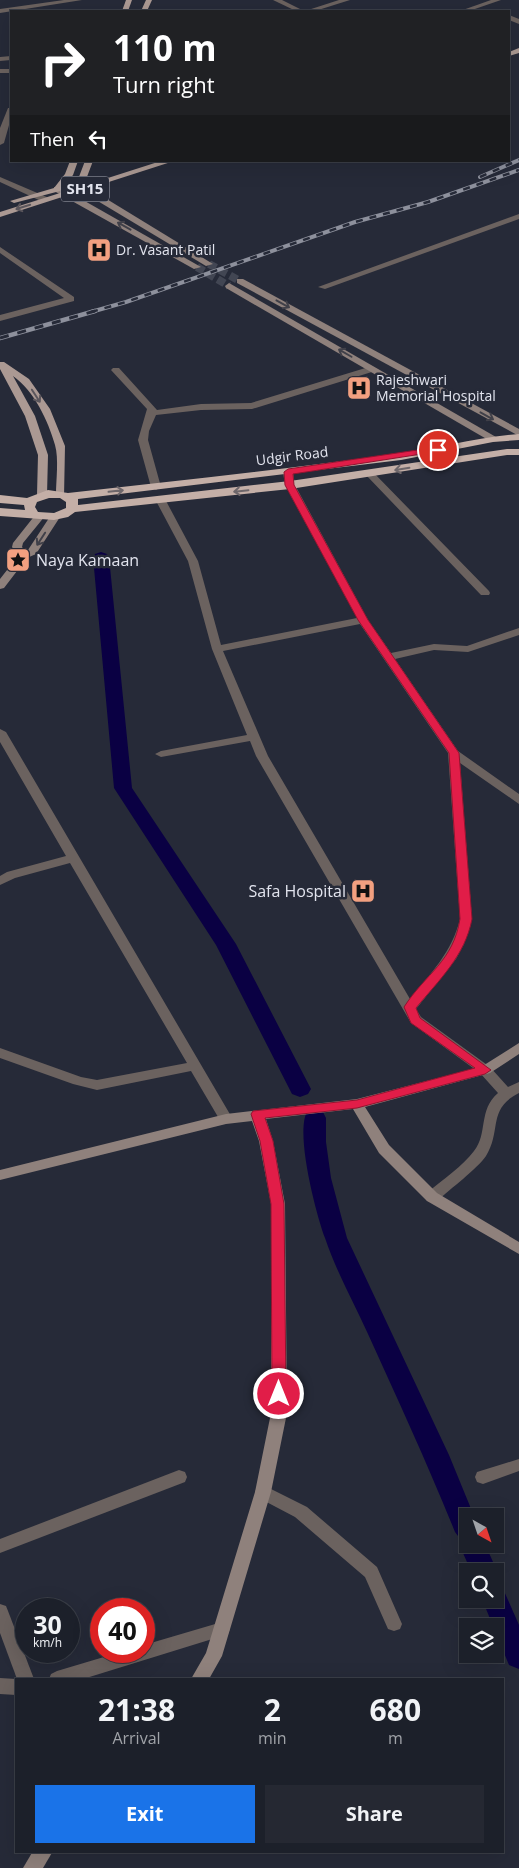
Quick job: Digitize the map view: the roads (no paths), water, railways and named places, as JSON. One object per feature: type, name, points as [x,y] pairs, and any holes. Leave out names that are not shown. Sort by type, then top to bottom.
[{"type":"highway","name":"Udgir Road","points":[[67,500],[156,487],[401,457],[519,435]]},
{"type":"highway","name":"Udgir Road","points":[[67,500],[160,499],[290,485],[513,452]]},
{"type":"highway","points":[[0,500],[37,507],[55,517],[62,515],[67,500]]},
{"type":"highway","points":[[0,512],[37,507],[67,500]]},
{"type":"main road","points":[[57,189],[69,175],[74,162]]},
{"type":"main road","points":[[83,182],[89,162]]},
{"type":"main road","name":"SH15","points":[[0,215],[66,194],[83,182],[145,162]]},
{"type":"main road","name":"SH15","points":[[0,206],[83,182],[166,162]]},
{"type":"main road","points":[[37,507],[43,455],[30,416],[1,364],[26,381],[45,409],[60,446],[67,500]]},
{"type":"street","points":[[0,11],[79,0]]},
{"type":"street","points":[[276,0],[299,10]]},
{"type":"street","points":[[312,10],[347,0]]},
{"type":"street","points":[[466,10],[498,0]]},
{"type":"street","points":[[481,5],[492,10]]},
{"type":"street","points":[[0,142],[2,123],[10,111]]},
{"type":"street","points":[[0,178],[46,200]]},
{"type":"street","points":[[83,182],[210,264]]},
{"type":"street","points":[[57,189],[197,267]]},
{"type":"street","points":[[322,287],[519,216]]},
{"type":"street","points":[[0,249],[71,299],[0,318]]},
{"type":"street","points":[[240,281],[519,435]]},
{"type":"street","points":[[229,286],[493,439]]},
{"type":"street","points":[[152,413],[201,407],[252,406],[372,369]]},
{"type":"street","points":[[116,370],[152,408],[152,413],[144,430],[143,440],[156,487]]},
{"type":"street","points":[[513,452],[519,448]]},
{"type":"street","points":[[288,472],[290,485],[363,620],[454,753],[519,800]]},
{"type":"street","points":[[370,474],[485,593]]},
{"type":"street","points":[[160,499],[193,561],[217,649],[262,756],[416,1020],[485,1070],[505,1092]]},
{"type":"street","points":[[23,556],[17,547],[18,542],[37,507]]},
{"type":"street","points":[[0,586],[23,556],[32,552],[55,517]]},
{"type":"street","points":[[217,649],[363,620]]},
{"type":"street","points":[[390,657],[434,647],[468,649],[519,631]]},
{"type":"street","points":[[0,732],[226,1119]]},
{"type":"street","points":[[161,754],[254,737]]},
{"type":"street","points":[[410,1007],[454,954],[463,935],[466,919],[454,753]]},
{"type":"street","points":[[1,879],[11,874],[74,858]]},
{"type":"street","points":[[0,1175],[226,1119],[357,1104],[485,1070],[519,1048]]},
{"type":"street","points":[[0,1053],[78,1081],[97,1085],[195,1066]]},
{"type":"street","points":[[432,1197],[480,1154],[485,1147],[490,1114],[505,1092],[519,1087]]},
{"type":"street","points":[[357,1104],[384,1149],[432,1197],[519,1249]]},
{"type":"street","points":[[200,1678],[214,1656],[263,1492],[279,1413],[278,1204],[266,1141],[257,1114]]},
{"type":"street","points":[[483,1477],[519,1465]]},
{"type":"street","points":[[0,1546],[179,1477]]},
{"type":"street","points":[[263,1492],[301,1512],[371,1572],[394,1624]]},
{"type":"street","points":[[0,1611],[26,1678]]},
{"type":"street","points":[[61,1678],[222,1629]]},
{"type":"street","points":[[0,1686],[15,1686]]},
{"type":"street","points":[[32,1868],[42,1853]]},
{"type":"waterway","points":[[101,557],[123,788],[226,944],[300,1089]]},
{"type":"waterway","points":[[315,1118],[315,1142],[320,1178],[336,1238],[436,1455],[459,1510]]},
{"type":"waterway","points":[[476,1553],[480,1563]]},
{"type":"waterway","points":[[499,1608],[519,1657]]},
{"type":"tunnel","points":[[209,264],[240,281]]},
{"type":"tunnel","points":[[197,267],[229,286]]},
{"type":"railway","points":[[480,177],[519,160]]},
{"type":"railway","points":[[91,312],[126,302],[355,222],[428,202],[519,170]]},
{"type":"railway","points":[[0,338],[95,311]]},
{"type":"place","name":"Dr. Vasant Patil","points":[[99,250]]},
{"type":"place","name":"Rajeshwari Memorial Hospital","points":[[359,388]]},
{"type":"place","name":"Naya Kamaan","points":[[18,560]]},
{"type":"place","name":"Safa Hospital","points":[[363,891]]}]
